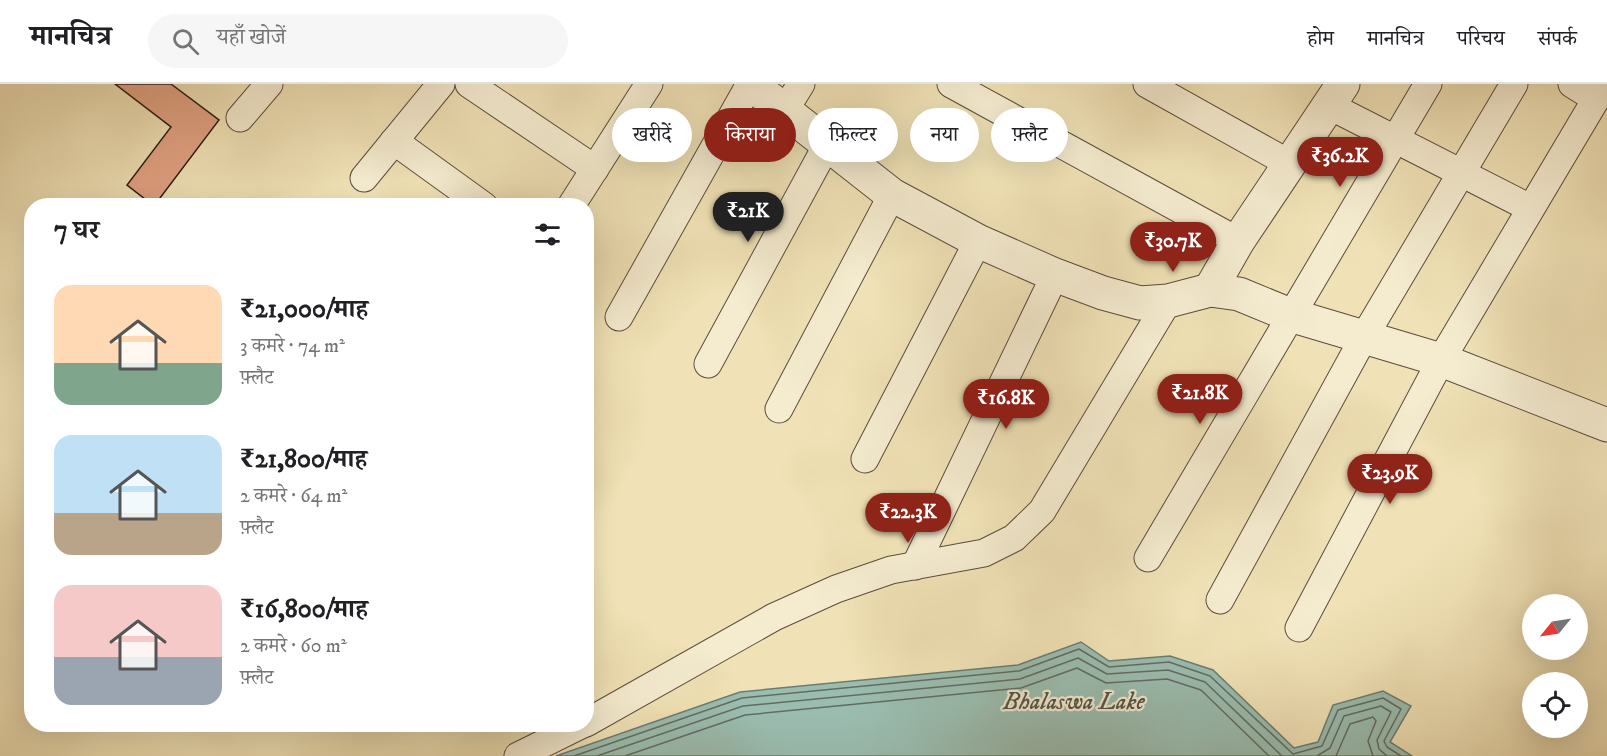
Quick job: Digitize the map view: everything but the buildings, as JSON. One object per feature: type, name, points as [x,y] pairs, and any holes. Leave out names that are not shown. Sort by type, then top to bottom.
[{"type":"street","points":[[240,118],[269,84]]},
{"type":"street","points":[[364,178],[441,84]]},
{"type":"street","points":[[469,84],[595,169]]},
{"type":"street","points":[[576,198],[649,84]]},
{"type":"street","points":[[619,318],[750,84],[793,97],[808,118]]},
{"type":"street","points":[[951,84],[1238,241]]},
{"type":"street","points":[[1147,84],[1290,164]]},
{"type":"street","points":[[1148,558],[1428,84]]},
{"type":"street","points":[[1220,600],[1364,337],[1463,174],[1514,84]]},
{"type":"street","points":[[1299,628],[1442,360],[1600,91],[1572,84]]},
{"type":"street","points":[[1210,290],[1238,241],[1336,95],[1395,139],[1530,208]]},
{"type":"street","points":[[394,141],[473,198]]},
{"type":"street","points":[[708,364],[818,162]]},
{"type":"street","points":[[849,162],[892,195],[978,241],[1055,276],[1102,293],[1140,303],[1168,301],[1210,290],[1239,294],[1290,315],[1442,360],[1607,424]]},
{"type":"street","points":[[779,409],[892,195]]},
{"type":"street","points":[[865,459],[978,241]]},
{"type":"street","points":[[915,566],[1055,276]]},
{"type":"street","points":[[594,719],[774,617],[836,589],[891,570],[984,553],[1014,538],[1042,511],[1168,301]]},
{"type":"street","points":[[518,756],[568,732]]},
{"type":"water","name":"Bhalaswa Lake","points":[[1081,642],[1109,661],[1170,656],[1213,670],[1294,748],[1318,742],[1333,705],[1383,691],[1411,706],[1390,742],[1412,756],[556,756],[740,692],[1018,665]]}]
